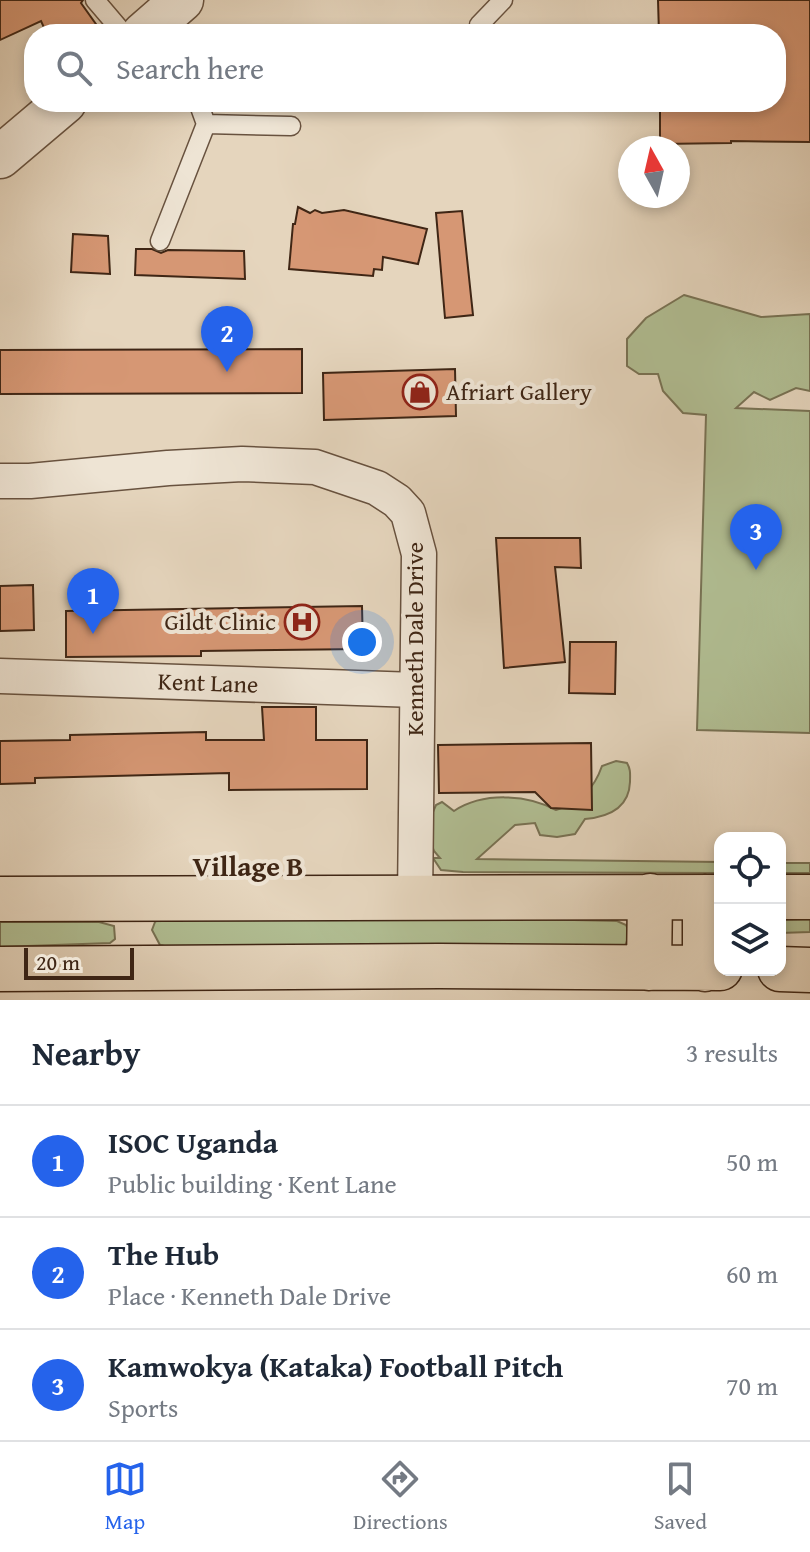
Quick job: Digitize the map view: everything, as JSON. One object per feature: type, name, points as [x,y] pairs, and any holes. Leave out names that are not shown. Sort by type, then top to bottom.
[{"type":"main road","points":[[649,968],[650,896]]},
{"type":"main road","points":[[0,899],[713,897],[712,968],[0,969]]},
{"type":"main road","points":[[786,897],[810,897]]},
{"type":"main road","points":[[135,899],[136,969]]},
{"type":"main road","points":[[786,969],[810,970]]},
{"type":"street","points":[[7,139],[49,112]]},
{"type":"street","name":"Kenneth Dale Drive","points":[[0,481],[242,464],[315,467],[377,488],[397,501],[408,513],[419,554],[415,899]]},
{"type":"street","name":"Kent Lane","points":[[0,676],[416,690]]},
{"type":"lane","points":[[95,0],[150,24]]},
{"type":"lane","points":[[480,24],[503,0]]},
{"type":"lane","points":[[160,241],[206,124],[202,112]]},
{"type":"lane","points":[[206,124],[291,126]]},
{"type":"green space","points":[[684,295],[761,317],[810,314],[810,391],[796,388],[770,400],[754,392],[736,408],[810,411],[810,733],[697,730],[706,415],[683,413],[663,391],[658,374],[639,374],[627,366],[627,339],[646,318]]},
{"type":"green space","points":[[616,761],[627,763],[630,770],[629,791],[616,810],[585,819],[575,834],[557,837],[540,835],[535,823],[515,825],[477,859],[714,862],[714,873],[463,872],[441,870],[433,858],[440,858],[434,851],[426,828],[436,805],[442,802],[454,811],[478,801],[505,797],[531,801],[556,810],[579,799],[595,782],[602,766]]},
{"type":"green space","points":[[786,863],[810,863],[810,873],[786,873]]},
{"type":"green space","points":[[163,916],[404,916],[617,921],[626,925],[630,933],[625,946],[169,947],[160,945],[152,930],[155,922]]},
{"type":"green space","points":[[810,919],[810,932],[786,933],[786,920]]},
{"type":"green space","points":[[0,922],[99,922],[114,926],[115,939],[110,943],[0,947]]},
{"type":"building","points":[[0,0],[83,0],[81,3],[96,24],[42,24],[41,21],[24,24],[24,29],[0,40]]},
{"type":"building","points":[[658,0],[810,0],[810,142],[690,144],[690,136],[660,136],[660,112],[786,112],[786,24],[659,24]]},
{"type":"building","points":[[298,207],[310,213],[315,210],[322,213],[344,210],[427,229],[418,264],[383,257],[382,270],[374,269],[373,276],[289,269],[293,224]]},
{"type":"building","points":[[462,211],[473,315],[445,318],[436,213]]},
{"type":"building","points":[[73,234],[108,236],[110,274],[71,272]]},
{"type":"building","points":[[136,249],[152,249],[161,253],[168,250],[244,251],[245,279],[135,275]]},
{"type":"building","points":[[302,349],[302,393],[0,394],[0,350]]},
{"type":"building","points":[[455,369],[456,416],[324,420],[323,373]]},
{"type":"building","points":[[496,538],[580,538],[581,568],[555,567],[565,662],[504,668]]},
{"type":"building","points":[[33,585],[34,630],[0,631],[0,586]]},
{"type":"building","points":[[362,606],[363,649],[201,651],[201,656],[66,657],[66,611]]},
{"type":"building","points":[[570,642],[616,642],[615,694],[569,693]]},
{"type":"building","points":[[262,707],[316,707],[316,740],[367,740],[367,789],[229,790],[229,773],[35,778],[35,783],[0,784],[0,741],[70,740],[70,735],[206,732],[206,740],[264,740]]},
{"type":"building","points":[[591,743],[592,810],[551,808],[535,792],[439,793],[438,745]]},
{"type":"place","name":"The Hub","points":[[227,372]]},
{"type":"place","name":"Afriart Gallery","points":[[420,392]]},
{"type":"place","name":"Kamwokya (Kataka) Football Pitch","points":[[756,570]]},
{"type":"place","name":"Gildt Clinic","points":[[302,622]]},
{"type":"place","name":"ISOC Uganda","points":[[93,634]]},
{"type":"district","name":"Village B","points":[[248,866]]}]
